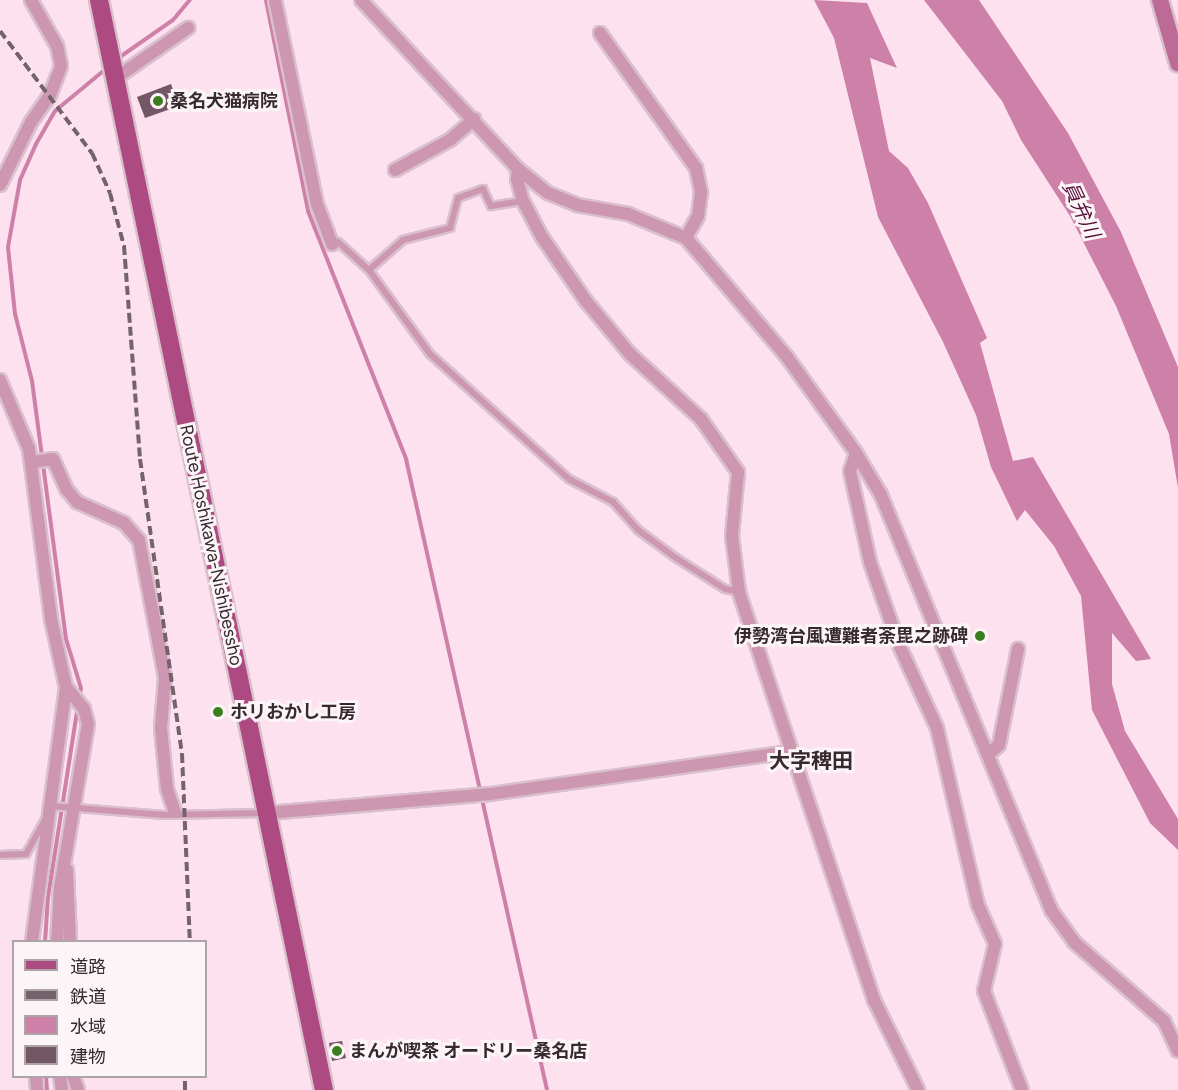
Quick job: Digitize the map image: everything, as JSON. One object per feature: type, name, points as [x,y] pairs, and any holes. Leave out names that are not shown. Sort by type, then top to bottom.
[{"type":"main road","name":"Route Hoshikawa-Nishibessho","points":[[99,0],[324,1090]]},
{"type":"main road","points":[[1160,0],[1178,63]]},
{"type":"street","points":[[0,185],[31,122],[50,95],[61,66],[57,46],[31,0]]},
{"type":"street","points":[[275,0],[318,204],[332,244]]},
{"type":"street","points":[[361,0],[518,169],[548,193],[577,205],[628,214],[660,224],[686,238],[704,255],[787,357],[856,453],[881,495],[1051,910],[1074,942],[1164,1021],[1178,1051]]},
{"type":"street","points":[[116,78],[188,28]]},
{"type":"street","points":[[600,33],[696,168],[701,192],[698,216],[686,238]]},
{"type":"street","points":[[395,170],[450,140],[474,119]]},
{"type":"street","points":[[518,169],[517,179],[523,201],[542,237],[586,301],[630,354],[701,419],[738,472],[732,536],[739,592],[789,752],[874,1000],[918,1090]]},
{"type":"street","points":[[0,380],[32,462],[48,600],[69,689],[32,940]]},
{"type":"street","points":[[856,453],[850,471],[870,562],[899,645],[937,729],[978,905],[995,944],[984,991],[1022,1090]]},
{"type":"street","points":[[32,462],[53,459],[77,502],[124,523],[139,540],[165,678],[161,728],[167,789],[175,812]]},
{"type":"street","points":[[989,754],[999,745],[1018,649]]},
{"type":"street","points":[[69,689],[84,709],[88,724],[70,808],[67,860],[69,940]]},
{"type":"street","points":[[268,813],[481,794],[789,752]]},
{"type":"street","points":[[57,940],[60,888],[67,860]]},
{"type":"lane","points":[[369,270],[403,240],[450,228],[458,198],[483,189],[491,206],[523,201]]},
{"type":"lane","points":[[332,244],[338,242],[369,270],[430,354],[569,479],[613,502],[638,530],[676,558],[724,589],[739,592]]},
{"type":"lane","points":[[0,855],[26,854],[52,809],[70,808],[165,815],[175,812],[187,816],[268,813]]},
{"type":"water","points":[[814,0],[867,3],[897,68],[870,58],[889,151],[908,168],[928,203],[987,338],[980,343],[1013,461],[1033,457],[1151,659],[1136,661],[1112,633],[1112,684],[1125,731],[1178,819],[1178,850],[1150,823],[1092,710],[1081,596],[1054,546],[1025,510],[1017,521],[991,467],[976,415],[943,342],[878,217],[834,38]]},
{"type":"water","name":"員弁川","points":[[924,0],[979,0],[1068,133],[1121,232],[1178,367],[1178,488],[1169,434],[1116,306],[1070,216],[1021,140],[1002,101]]},
{"type":"building","name":"桑名犬猫病院","points":[[171,84],[179,106],[145,118],[137,97]]},
{"type":"building","name":"まんが喫茶 オードリー桑名店","points":[[342,1041],[346,1058],[332,1061],[329,1043]]},
{"type":"waterway","points":[[117,59],[173,20],[190,0]]},
{"type":"waterway","points":[[266,0],[308,211],[406,459],[547,1090]]},
{"type":"waterway","points":[[79,697],[81,688],[66,639],[32,381],[15,314],[8,247],[20,180],[36,144],[55,111],[107,68]]},
{"type":"waterway","points":[[45,940],[48,897],[78,705]]},
{"type":"waterway","points":[[46,1078],[47,1090]]},
{"type":"railway","points":[[0,31],[92,153],[110,193],[124,246],[140,459],[182,754],[190,940]]},
{"type":"railway","points":[[185,1078],[185,1090]]},
{"type":"place","name":"桑名犬猫病院","points":[[158,101]]},
{"type":"place","name":"伊勢湾台風遭難者荼毘之跡碑","points":[[980,636]]},
{"type":"place","name":"ホリおかし工房","points":[[218,712]]},
{"type":"place","name":"まんが喫茶 オードリー桑名店","points":[[337,1051]]},
{"type":"district","name":"大字稗田","points":[[811,761]]}]
